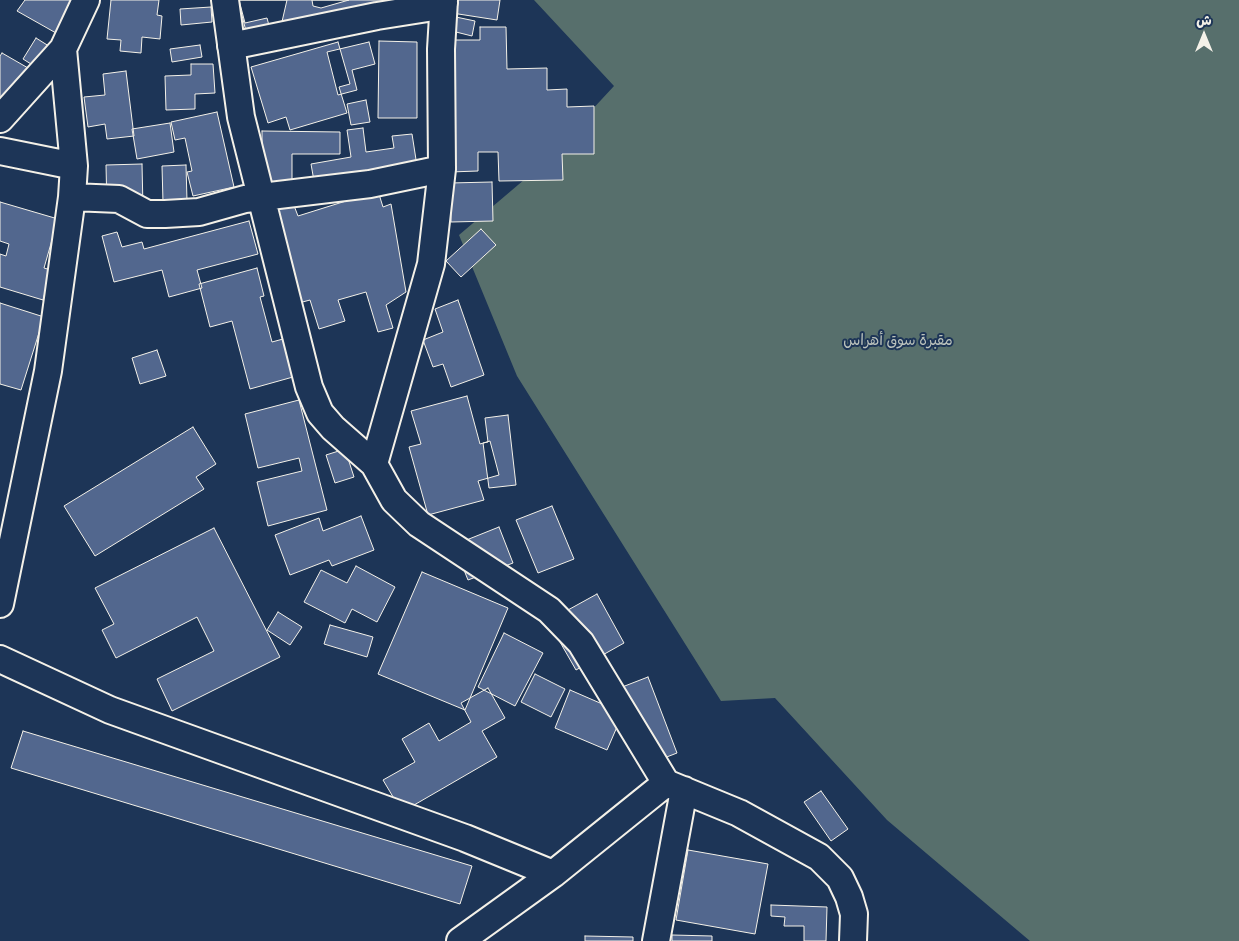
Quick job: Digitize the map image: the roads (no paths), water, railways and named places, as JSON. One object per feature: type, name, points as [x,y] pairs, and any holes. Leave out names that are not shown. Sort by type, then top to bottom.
[{"type":"street","points":[[0,119],[63,49],[86,0]]},
{"type":"street","points":[[225,0],[241,117],[309,387],[320,412],[333,428],[374,464],[394,500],[419,524],[549,610],[581,643],[675,786],[739,813],[818,857],[840,878],[849,897],[854,914],[853,941]]},
{"type":"street","points":[[231,46],[377,16],[434,7],[444,1]]},
{"type":"street","points":[[374,464],[431,264],[442,169],[441,49],[444,1]]},
{"type":"street","points":[[0,604],[48,371],[72,197],[74,166],[63,49]]},
{"type":"street","points":[[0,152],[74,166]]},
{"type":"street","points":[[72,197],[119,199],[147,214],[199,212],[261,196],[370,184],[442,169]]},
{"type":"street","points":[[0,659],[110,710],[465,838],[553,874]]},
{"type":"street","points":[[460,941],[675,786]]},
{"type":"street","points":[[656,941],[675,786]]},
{"type":"park label","name":"مقبرة سوق أهراس","points":[[898,341]]}]
